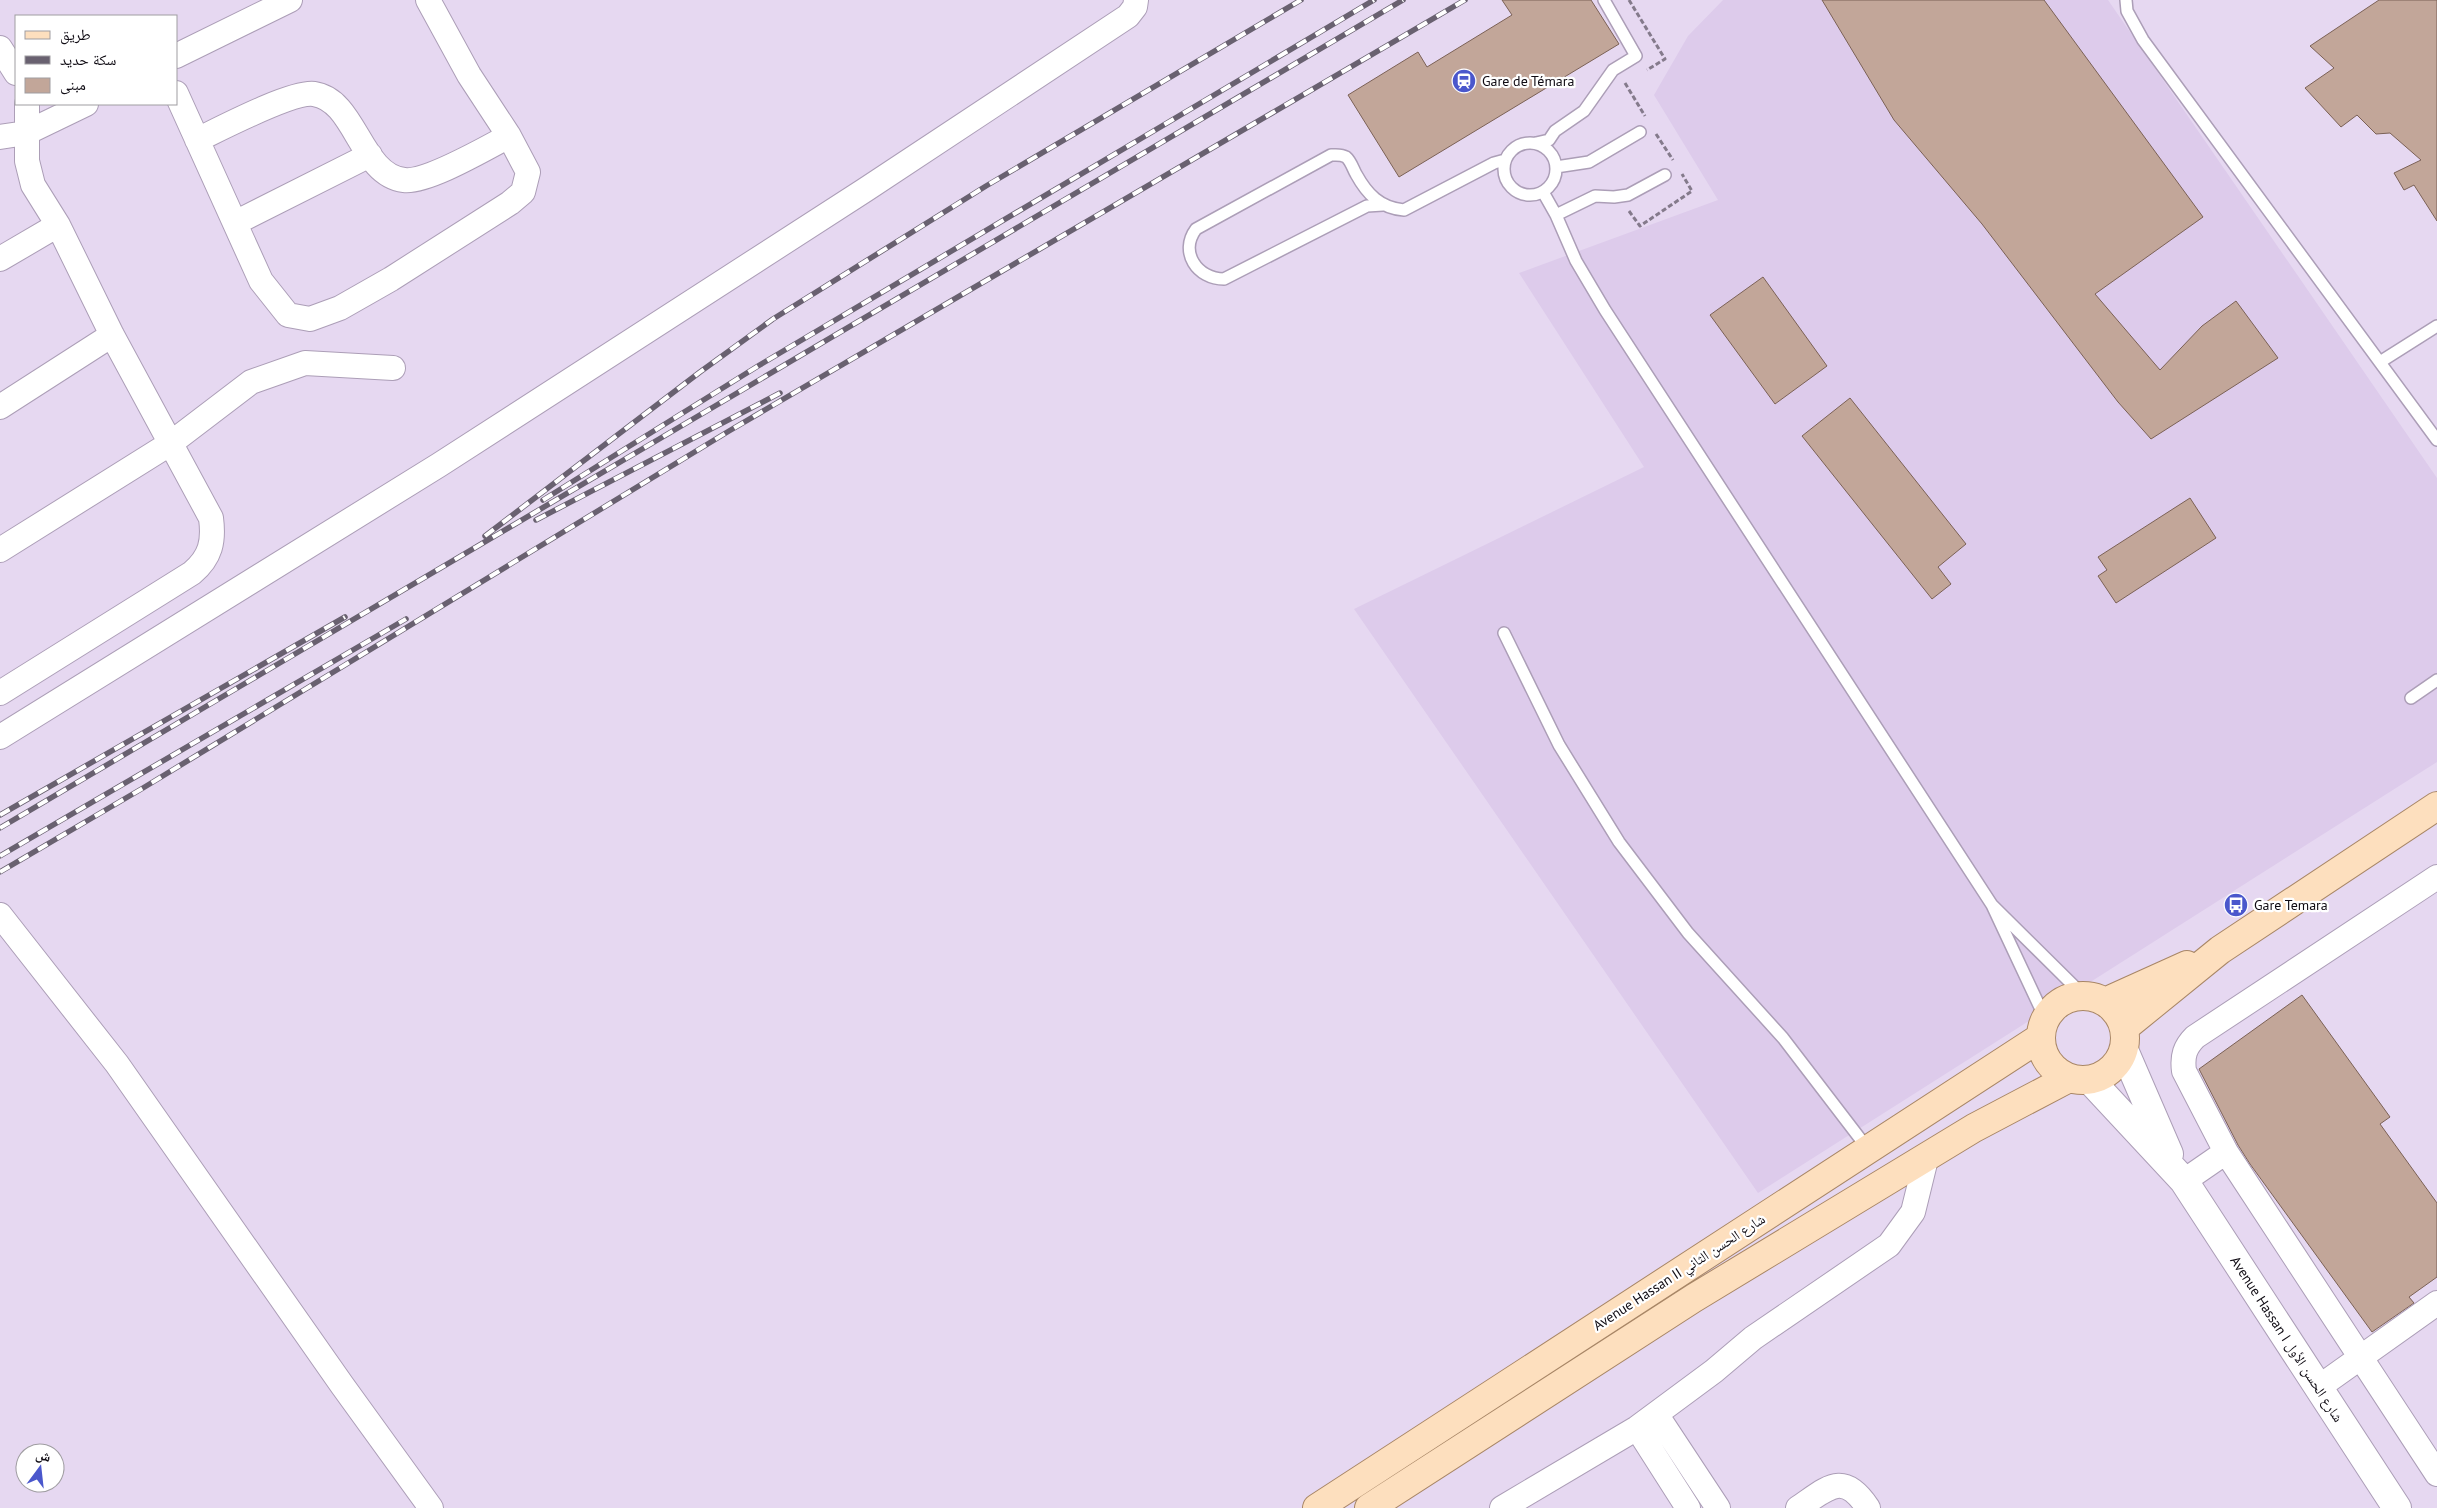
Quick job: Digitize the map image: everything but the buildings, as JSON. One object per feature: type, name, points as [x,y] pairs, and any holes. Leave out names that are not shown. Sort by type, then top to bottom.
[{"type":"main road","name":"Avenue Hassan II شارع الحسن الثاني","points":[[1376,1506],[1694,1298],[1974,1128],[2080,1079],[2102,1076],[2112,1070],[2119,1060],[2124,1039],[2220,950],[2437,806]]},
{"type":"main road","name":"Avenue Hassan II شارع الحسن الثاني","points":[[1317,1508],[1868,1149],[2043,1028],[2055,1006],[2068,998],[2094,999],[2220,950]]},
{"type":"main road","points":[[2094,999],[2120,1017],[2124,1039]]},
{"type":"main road","points":[[2043,1028],[2042,1050],[2048,1062],[2080,1079]]},
{"type":"main road","name":"Avenue Hassan I شارع الحسن الأول","points":[[2124,1039],[2180,1176],[2397,1508]]},
{"type":"main road","name":"Avenue Hassan I شارع الحسن الأول","points":[[2080,1079],[2180,1176]]},
{"type":"street","points":[[178,55],[290,0]]},
{"type":"street","points":[[178,97],[261,281],[288,315],[310,318],[340,308],[391,279],[432,251],[484,221],[523,192],[528,172],[508,136],[468,75],[428,0]]},
{"type":"street","points":[[0,737],[439,465],[840,207],[1128,16],[1135,7],[1136,0]]},
{"type":"street","points":[[0,48],[15,71]]},
{"type":"street","points":[[197,140],[281,102],[314,94],[337,105],[379,169],[404,180],[431,174],[508,136]]},
{"type":"street","points":[[0,693],[132,612],[203,564],[212,544],[211,518],[112,335],[58,225],[33,185],[27,161],[27,105]]},
{"type":"street","points":[[0,137],[26,132],[84,105]]},
{"type":"street","points":[[235,223],[370,155]]},
{"type":"street","points":[[0,259],[58,225]]},
{"type":"street","points":[[0,407],[112,335]]},
{"type":"street","points":[[0,550],[171,443],[251,382],[305,363],[393,368]]},
{"type":"street","points":[[2437,877],[2195,1036],[2188,1044],[2182,1061],[2184,1071],[2226,1152],[2437,1474]]},
{"type":"street","points":[[0,915],[117,1064],[217,1208],[431,1508]]},
{"type":"street","points":[[2180,1176],[2226,1152]]},
{"type":"street","points":[[1502,1508],[1636,1428],[1753,1338],[1889,1245],[1913,1212],[1927,1156]]},
{"type":"street","points":[[2319,1387],[2361,1359],[2437,1302]]},
{"type":"street","points":[[1656,1414],[1718,1508]]},
{"type":"street","points":[[1636,1428],[1688,1508]]},
{"type":"street","points":[[1798,1508],[1826,1489],[1843,1486],[1853,1488],[1868,1508]]},
{"type":"lane","points":[[1536,143],[1547,149],[1554,159],[1556,168],[1552,184],[1543,192],[1531,195],[1518,193],[1508,184],[1504,173],[1505,160],[1512,150],[1523,144],[1549,140],[1555,131],[1584,111],[1613,70],[1636,56],[1604,0]]},
{"type":"lane","points":[[2126,0],[2127,11],[2143,40],[2437,440]]},
{"type":"lane","points":[[1556,168],[1589,162],[1640,132]]},
{"type":"lane","points":[[1383,205],[1369,194],[1346,158],[1339,154],[1331,155],[1200,226],[1190,236],[1189,246],[1199,271],[1206,277],[1224,279],[1367,206],[1383,205],[1400,210],[1412,207],[1485,167],[1505,160]]},
{"type":"lane","points":[[1556,215],[1595,196],[1618,197],[1628,194],[1665,175]]},
{"type":"lane","points":[[1543,192],[1556,215],[1576,261],[1605,310],[1992,905],[2043,1028]]},
{"type":"lane","points":[[2380,362],[2437,326]]},
{"type":"lane","points":[[1504,632],[1559,745],[1620,842],[1688,933],[1782,1038],[1868,1149]]},
{"type":"lane","points":[[2411,698],[2437,680]]},
{"type":"lane","points":[[1992,905],[2094,999]]},
{"type":"path","points":[[1629,0],[1664,59],[1640,74]]},
{"type":"path","points":[[1632,78],[1624,83],[1650,124]]},
{"type":"path","points":[[1618,197],[1640,226],[1692,190],[1656,133]]},
{"type":"shaded area","points":[[1723,0],[2108,0],[2437,478],[2437,762],[1758,1193],[1354,609],[1644,467],[1519,273],[1718,200],[1654,95],[1688,36]]},
{"type":"railway","points":[[485,536],[700,372],[773,319],[986,186],[1301,0]]},
{"type":"railway","points":[[543,500],[758,366],[1374,0]]},
{"type":"railway","points":[[0,828],[1403,0]]},
{"type":"railway","points":[[0,872],[143,788],[729,431],[1465,0]]},
{"type":"railway","points":[[536,520],[780,393]]},
{"type":"railway","points":[[0,815],[345,617]]},
{"type":"railway","points":[[0,856],[406,619]]},
{"type":"place","name":"Gare de Témara","points":[[1464,81]]},
{"type":"place","name":"Gare Temara","points":[[2236,905]]}]
